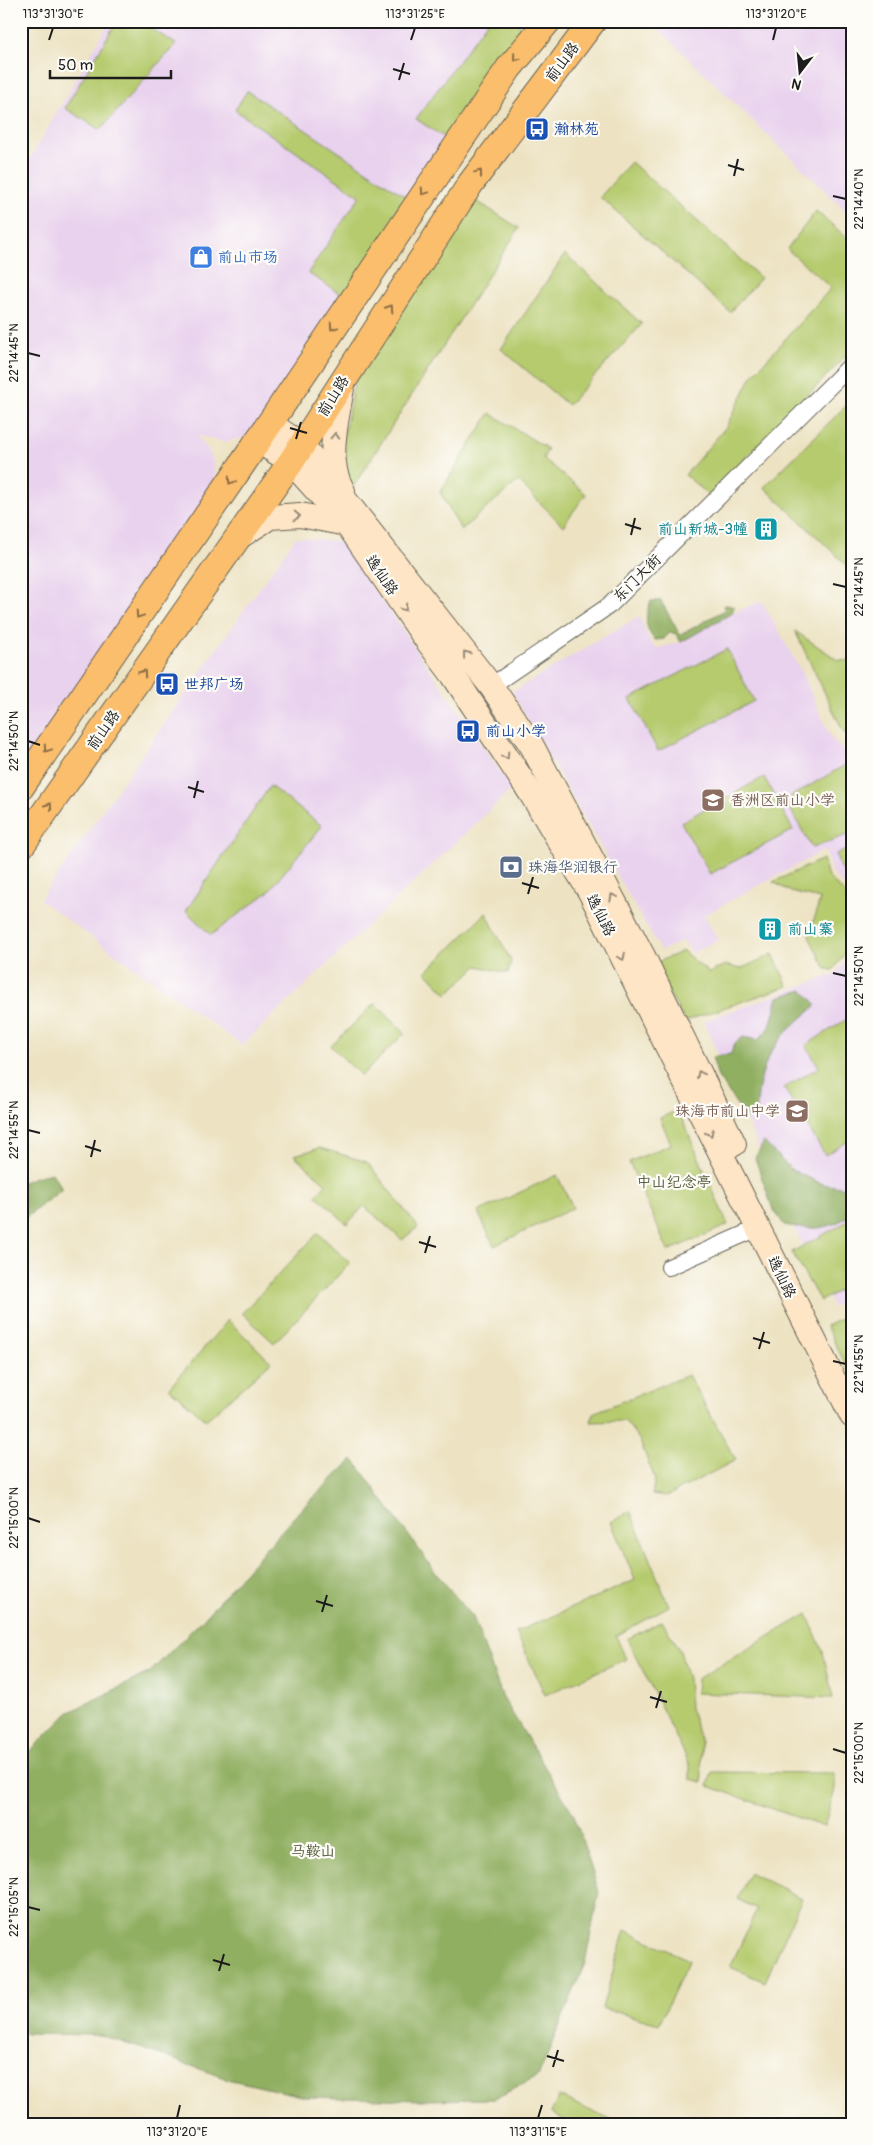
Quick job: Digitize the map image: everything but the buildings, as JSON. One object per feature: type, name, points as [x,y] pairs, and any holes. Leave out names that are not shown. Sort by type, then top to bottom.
[{"type":"main road","points":[[21,787],[508,68],[548,21]]},
{"type":"main road","name":"前山路","points":[[21,846],[296,454],[471,183],[593,21]]},
{"type":"main road","points":[[237,538],[270,516],[300,515],[352,519],[335,470],[335,423],[344,378]]},
{"type":"main road","name":"逸仙路","points":[[263,432],[296,454],[352,519],[491,686],[532,746],[643,956],[852,1386]]},
{"type":"main road","name":"逸仙路","points":[[352,519],[423,635],[453,675],[532,795],[590,892],[852,1416]]},
{"type":"street","name":"东门大街","points":[[491,686],[610,605],[852,364]]},
{"type":"street","points":[[669,1267],[758,1228]]},
{"type":"shaded area","points":[[110,21],[523,21],[539,30],[250,436],[224,442],[196,435],[207,448],[213,460],[215,485],[21,787],[21,174]]},
{"type":"shaded area","points":[[650,21],[852,21],[852,217]]},
{"type":"shaded area","points":[[296,537],[342,542],[512,789],[242,1045],[40,900]]},
{"type":"shaded area","name":"香洲区前山小学","points":[[762,601],[802,673],[832,739],[852,761],[852,893],[832,874],[825,850],[704,915],[718,940],[693,953],[683,940],[661,951],[512,692],[639,616],[651,644],[658,648],[681,642],[732,613]]},
{"type":"shaded area","name":"珠海市前山中学","points":[[852,952],[852,1297],[833,1307],[781,1200],[704,1021],[835,974]]},
{"type":"green space","points":[[117,21],[139,21],[176,44],[100,130],[65,108]]},
{"type":"green space","points":[[488,21],[512,21],[532,31],[451,142],[416,119]]},
{"type":"green space","points":[[247,91],[411,200],[347,298],[308,273],[360,196],[235,110]]},
{"type":"green space","points":[[631,162],[761,278],[730,312],[600,197]]},
{"type":"green space","points":[[472,198],[519,228],[351,490],[342,446],[354,383]]},
{"type":"green space","points":[[816,211],[852,242],[852,350],[709,495],[685,475],[726,427],[752,376],[831,288],[787,249]]},
{"type":"green space","points":[[565,254],[642,324],[568,405],[501,349]]},
{"type":"green space","points":[[852,400],[852,570],[764,487]]},
{"type":"green space","points":[[490,413],[548,449],[543,458],[586,494],[563,526],[518,481],[461,530],[440,492]]},
{"type":"green space","points":[[651,601],[661,601],[680,635],[725,610],[723,606],[734,607],[732,613],[681,642],[676,634],[670,632],[664,639],[655,640],[651,636],[647,621]]},
{"type":"green space","points":[[795,631],[838,660],[852,661],[852,739],[843,731]]},
{"type":"green space","points":[[727,649],[754,701],[658,751],[630,699]]},
{"type":"green space","points":[[847,764],[852,770],[852,833],[812,848],[785,800]]},
{"type":"green space","points":[[764,777],[793,830],[710,874],[681,822]]},
{"type":"green space","points":[[270,786],[322,826],[268,892],[211,935],[186,911]]},
{"type":"green space","points":[[852,848],[852,881],[840,868],[836,854]]},
{"type":"green space","points":[[823,859],[828,877],[852,900],[852,945],[833,970],[826,969],[809,937],[820,899],[791,892],[773,882]]},
{"type":"green space","points":[[486,913],[511,961],[508,973],[477,966],[447,994],[426,972]]},
{"type":"green space","points":[[683,951],[709,973],[725,965],[740,969],[773,954],[788,986],[685,1021],[653,964]]},
{"type":"green space","points":[[803,990],[817,1005],[779,1040],[762,1074],[755,1115],[746,1118],[718,1077],[712,1057],[731,1054],[734,1044],[743,1037],[758,1040],[770,1027],[778,997]]},
{"type":"green space","points":[[375,1003],[405,1033],[361,1076],[331,1046]]},
{"type":"green space","points":[[852,1016],[852,1139],[825,1155],[784,1088],[819,1067],[806,1045]]},
{"type":"green space","name":"中山纪念亭","points":[[678,1110],[728,1225],[668,1251],[629,1162],[671,1144],[660,1118]]},
{"type":"green space","points":[[764,1142],[792,1170],[822,1184],[852,1189],[852,1214],[835,1224],[820,1228],[784,1225],[772,1207],[755,1158]]},
{"type":"green space","points":[[320,1148],[367,1162],[418,1227],[402,1240],[364,1206],[347,1224],[316,1195],[326,1184],[294,1155]]},
{"type":"green space","points":[[52,1173],[62,1189],[28,1216],[21,1218],[21,1183]]},
{"type":"green space","points":[[557,1175],[573,1208],[494,1246],[478,1212]]},
{"type":"green space","points":[[850,1220],[852,1284],[820,1301],[792,1252]]},
{"type":"green space","points":[[318,1233],[350,1263],[274,1343],[242,1313]]},
{"type":"green space","points":[[847,1316],[852,1324],[852,1377],[826,1326]]},
{"type":"green space","points":[[228,1320],[271,1362],[206,1420],[169,1388]]},
{"type":"green space","points":[[688,1375],[736,1460],[667,1496],[652,1494],[655,1479],[639,1439],[625,1421],[591,1422],[593,1413]]},
{"type":"green space","name":"马鞍山","points":[[353,1459],[436,1573],[473,1617],[503,1698],[574,1815],[599,1892],[585,1963],[539,2075],[495,2099],[422,2100],[306,2097],[227,2079],[100,2035],[26,2034],[21,2030],[21,1760],[68,1713],[150,1672],[204,1618],[303,1507]]},
{"type":"green space","points":[[630,1511],[669,1606],[616,1636],[626,1659],[545,1695],[516,1632],[635,1580],[611,1522]]},
{"type":"green space","points":[[807,1614],[823,1652],[833,1698],[696,1693],[697,1679]]},
{"type":"green space","points":[[662,1621],[680,1651],[688,1679],[690,1708],[701,1742],[702,1782],[690,1779],[690,1765],[627,1639]]},
{"type":"green space","points":[[712,1772],[835,1773],[835,1789],[824,1827],[708,1786]]},
{"type":"green space","points":[[750,1873],[802,1898],[765,1982],[730,1967],[757,1909],[737,1899]]},
{"type":"green space","points":[[625,1930],[689,1960],[659,2024],[602,2008]]},
{"type":"green space","points":[[559,2096],[619,2124],[573,2124],[551,2113]]},
{"type":"green space","points":[[297,2118],[367,2124],[261,2124]]},
{"type":"place","name":"瀚林苑","points":[[537,129]]},
{"type":"place","name":"前山市场","points":[[201,257]]},
{"type":"place","name":"前山新城-3幢","points":[[766,529]]},
{"type":"place","name":"世邦广场","points":[[167,684]]},
{"type":"place","name":"前山小学","points":[[468,731]]},
{"type":"place","name":"香洲区前山小学","points":[[713,800]]},
{"type":"place","name":"珠海华润银行","points":[[511,867]]},
{"type":"place","name":"前山寨","points":[[770,929]]},
{"type":"place","name":"珠海市前山中学","points":[[797,1111]]}]
